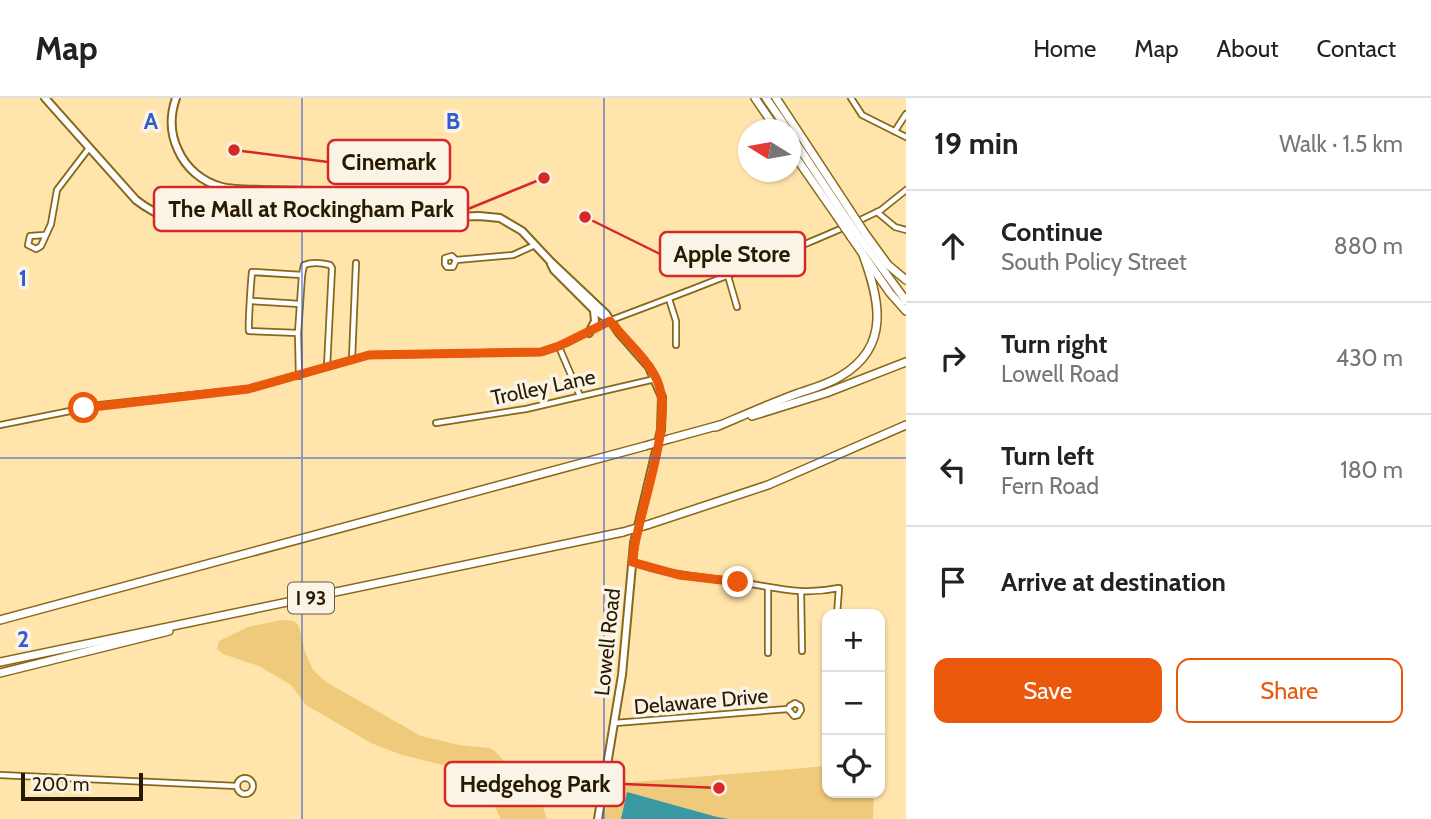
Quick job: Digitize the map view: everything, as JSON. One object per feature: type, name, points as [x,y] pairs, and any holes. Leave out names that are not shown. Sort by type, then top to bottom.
[{"type":"highway","points":[[755,98],[769,119]]},
{"type":"highway","points":[[766,98],[781,119]]},
{"type":"highway","points":[[776,98],[799,131],[842,212]]},
{"type":"highway","points":[[801,141],[808,148]]},
{"type":"highway","points":[[801,149],[842,212],[906,301]]},
{"type":"highway","points":[[801,162],[858,234],[906,280]]},
{"type":"highway","points":[[716,427],[834,380],[860,360],[872,340],[878,313],[876,294],[858,234]]},
{"type":"highway","points":[[862,252],[906,311]]},
{"type":"highway","points":[[1,619],[716,427],[819,395],[906,362]]},
{"type":"highway","name":"I 93","points":[[0,662],[623,532],[768,485],[906,425]]},
{"type":"highway","points":[[0,673],[240,613]]},
{"type":"main road","points":[[45,98],[143,205],[169,218],[215,226],[493,217],[515,226],[606,314],[610,321]]},
{"type":"main road","points":[[176,98],[171,120],[175,144],[188,165],[206,180],[222,187],[282,188],[372,198],[388,207],[394,219]]},
{"type":"main road","points":[[551,262],[554,270],[593,309],[610,321]]},
{"type":"main road","points":[[589,333],[595,321],[593,309]]},
{"type":"main road","name":"Lowell Road","points":[[598,819],[624,656],[636,534],[662,424],[663,403],[649,366],[610,321]]},
{"type":"street","points":[[851,98],[862,115],[906,137]]},
{"type":"street","points":[[895,131],[906,114]]},
{"type":"street","points":[[44,235],[51,224],[57,190],[89,148]]},
{"type":"street","points":[[0,425],[100,405],[240,390],[299,376],[352,359],[388,354],[531,354],[559,346],[610,321],[728,276],[877,212],[906,190]]},
{"type":"street","points":[[877,212],[895,227],[906,230]]},
{"type":"street","points":[[456,260],[513,255],[535,245]]},
{"type":"street","points":[[352,359],[356,263]]},
{"type":"street","points":[[299,376],[298,334],[302,275],[304,265],[309,264],[330,265],[332,268],[327,367]]},
{"type":"street","points":[[298,334],[249,331],[247,326],[252,302],[252,272],[302,275]]},
{"type":"street","points":[[732,286],[737,272]]},
{"type":"street","points":[[728,276],[737,307]]},
{"type":"street","points":[[670,299],[676,320],[676,345]]},
{"type":"street","points":[[252,302],[300,304]]},
{"type":"street","points":[[559,346],[580,396]]},
{"type":"street","name":"Trolley Lane","points":[[436,423],[526,409],[656,379]]},
{"type":"street","points":[[632,562],[679,575],[801,593],[838,588],[837,609]]},
{"type":"street","points":[[768,587],[768,653]]},
{"type":"street","points":[[801,593],[802,651]]},
{"type":"street","name":"Delaware Drive","points":[[615,723],[789,709]]},
{"type":"street","points":[[0,775],[237,786]]},
{"type":"shaded area","points":[[281,620],[294,621],[299,626],[305,652],[313,670],[326,682],[421,736],[495,751],[512,775],[539,796],[547,819],[501,819],[486,789],[467,771],[402,755],[371,743],[306,705],[291,685],[259,666],[223,654],[217,649],[219,641],[248,627]]},
{"type":"shaded area","points":[[822,766],[822,798],[874,798],[873,819],[604,819],[611,784]]},
{"type":"water","points":[[627,792],[717,817],[729,819],[621,819]]},
{"type":"place","name":"Cinemark","points":[[234,150]]},
{"type":"place","name":"The Mall at Rockingham Park","points":[[544,178]]},
{"type":"place","name":"Apple Store","points":[[585,217]]},
{"type":"place","name":"Hedgehog Park","points":[[719,788]]},
{"type":"route","points":[[84,408],[248,389],[369,355],[531,354],[559,346],[610,321],[649,366],[663,403],[661,430],[636,534],[632,562],[672,574],[738,582]]}]
